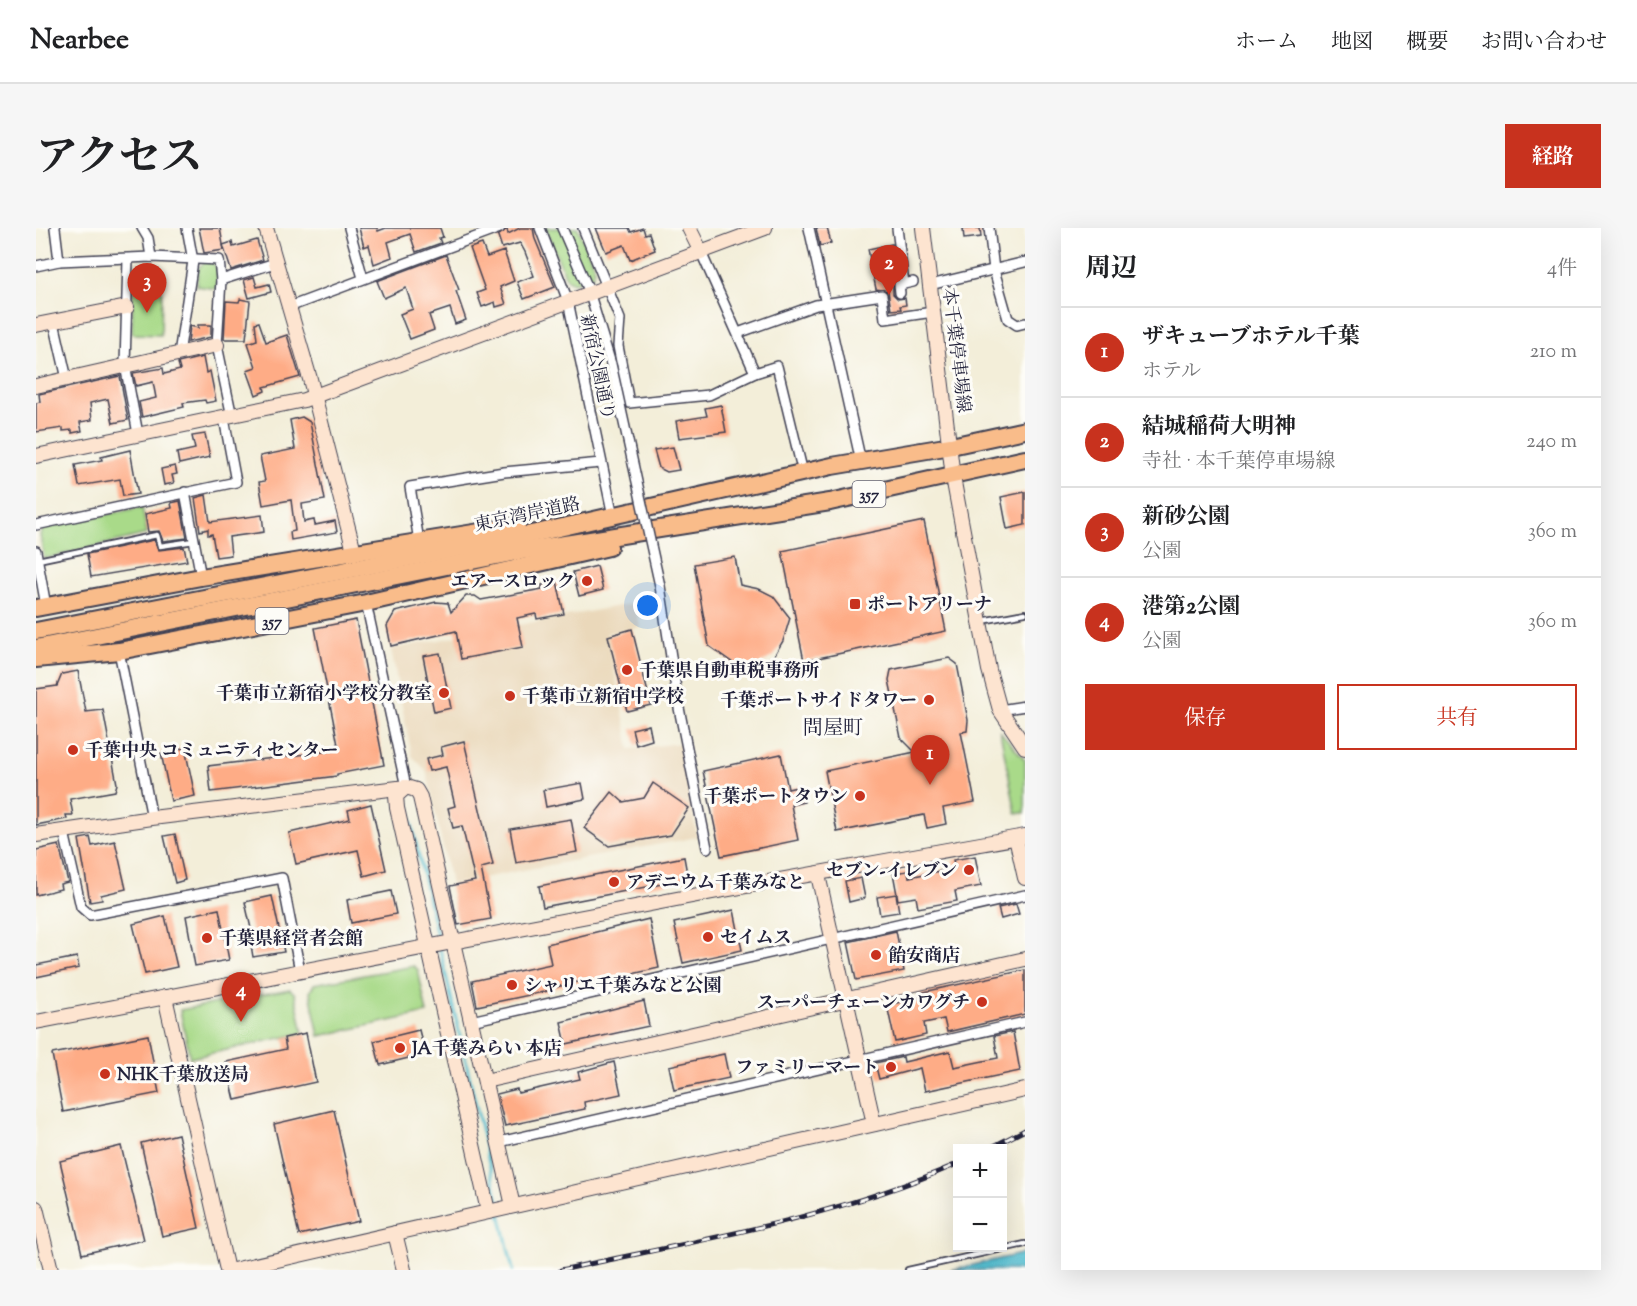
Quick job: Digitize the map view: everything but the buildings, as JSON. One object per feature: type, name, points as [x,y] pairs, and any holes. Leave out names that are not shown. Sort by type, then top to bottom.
[{"type":"highway","name":"東京湾岸道路","points":[[36,631],[541,532],[803,473],[1025,430]]},
{"type":"highway","name":"東京湾岸道路","points":[[36,648],[521,551],[673,525],[712,522],[953,477],[1025,459]]},
{"type":"highway","name":"357","points":[[36,659],[120,651],[366,603],[507,572],[553,558],[674,534],[712,522]]},
{"type":"highway","name":"357","points":[[41,607],[354,551],[541,524],[571,524]]},
{"type":"street","points":[[55,228],[59,261]]},
{"type":"street","points":[[142,228],[148,238],[151,257]]},
{"type":"street","points":[[179,354],[193,261],[187,228]]},
{"type":"street","points":[[266,228],[314,396],[354,551]]},
{"type":"street","points":[[350,228],[363,278]]},
{"type":"street","points":[[289,307],[500,228]]},
{"type":"street","name":"新宿公園通り","points":[[540,228],[568,301],[613,516]]},
{"type":"street","points":[[562,228],[587,286]]},
{"type":"street","points":[[583,228],[620,319],[618,346],[629,403],[709,395],[755,373],[777,366],[803,473]]},
{"type":"street","points":[[690,228],[755,373]]},
{"type":"street","points":[[36,456],[228,417],[314,396],[700,250],[765,228]]},
{"type":"street","points":[[809,228],[861,462]]},
{"type":"street","points":[[897,228],[906,286]]},
{"type":"street","name":"本千葉停車場線","points":[[923,228],[953,477],[982,621],[989,670],[1000,710],[1025,747]]},
{"type":"street","points":[[989,228],[994,270],[1008,320],[1017,325],[1025,323]]},
{"type":"street","points":[[36,266],[59,261],[151,257],[193,261],[219,260],[221,280],[217,345],[236,482],[36,525]]},
{"type":"street","points":[[128,259],[125,365],[138,434]]},
{"type":"street","points":[[930,285],[1025,262]]},
{"type":"street","points":[[221,280],[275,263]]},
{"type":"street","points":[[738,333],[816,305],[882,296],[885,319],[933,312]]},
{"type":"street","points":[[591,298],[611,364],[660,586],[679,708],[707,848]]},
{"type":"street","points":[[36,325],[127,307]]},
{"type":"street","points":[[54,322],[67,380]]},
{"type":"street","points":[[36,386],[217,345]]},
{"type":"street","points":[[419,541],[410,487],[504,472],[601,463]]},
{"type":"street","points":[[185,492],[201,577]]},
{"type":"street","points":[[36,557],[41,607]]},
{"type":"street","points":[[366,603],[406,787]]},
{"type":"street","points":[[120,651],[152,818]]},
{"type":"street","points":[[1000,710],[1025,706]]},
{"type":"street","points":[[406,787],[396,796],[397,808],[429,946],[500,1208]]},
{"type":"street","points":[[36,835],[152,818],[406,787],[416,790],[420,797],[499,1142],[500,1208]]},
{"type":"street","points":[[64,832],[81,907],[90,915],[282,878],[300,971]]},
{"type":"street","points":[[36,1022],[713,892],[1021,837],[1025,878]]},
{"type":"street","points":[[818,875],[874,1124]]},
{"type":"street","points":[[471,1021],[832,937],[1025,895]]},
{"type":"street","points":[[485,1081],[1025,959]]},
{"type":"street","points":[[165,997],[227,1270]]},
{"type":"street","points":[[499,1142],[1025,1022]]},
{"type":"street","points":[[233,1270],[1025,1090]]},
{"type":"street","points":[[36,1208],[51,1270]]},
{"type":"street","points":[[395,1233],[404,1270]]},
{"type":"lane","points":[[36,557],[157,534],[160,546],[195,541]]},
{"type":"lane","points":[[982,621],[1025,613]]},
{"type":"lane","points":[[908,1270],[1025,1244]]},
{"type":"shaded area","name":"千葉市立新宿中学校","points":[[635,603],[640,627],[607,633],[630,749],[681,743],[697,837],[451,884],[426,770],[412,756],[391,649]]},
{"type":"green space","points":[[545,228],[578,228],[595,269],[592,277],[574,283],[567,280]]},
{"type":"green space","points":[[205,262],[213,263],[217,268],[217,289],[196,286],[199,267]]},
{"type":"green space","points":[[133,291],[162,291],[161,335],[132,334]]},
{"type":"green space","points":[[142,507],[147,534],[44,559],[40,535],[44,528]]},
{"type":"green space","points":[[1000,731],[1025,760],[1025,813],[1016,813]]},
{"type":"green space","points":[[414,966],[418,970],[427,1013],[319,1036],[310,992],[314,984]]},
{"type":"green space","points":[[290,989],[295,994],[303,1033],[190,1058],[180,1010]]},
{"type":"water","points":[[1025,1253],[1025,1270],[951,1270]]},
{"type":"waterway","points":[[407,804],[438,940]]},
{"type":"waterway","points":[[440,949],[499,1206]]},
{"type":"waterway","points":[[500,1213],[513,1270]]},
{"type":"railway","points":[[998,1144],[1025,1130]]},
{"type":"railway","points":[[561,1270],[762,1227],[812,1214],[861,1200],[953,1166]]},
{"type":"place","name":"結城稲荷大明神","points":[[889,295]]},
{"type":"place","name":"新砂公園","points":[[147,313]]},
{"type":"place","name":"エアースロック","points":[[587,581]]},
{"type":"place","name":"ポートアリーナ","points":[[855,604]]},
{"type":"place","name":"千葉県自動車税事務所","points":[[627,670]]},
{"type":"place","name":"千葉市立新宿小学校分教室","points":[[444,693]]},
{"type":"place","name":"千葉市立新宿中学校","points":[[510,696]]},
{"type":"place","name":"千葉ポートサイドタワー","points":[[929,700]]},
{"type":"place","name":"千葉中央 コミュニティセンター","points":[[73,750]]},
{"type":"place","name":"ザキューブホテル千葉","points":[[930,785]]},
{"type":"place","name":"千葉ポートタウン","points":[[860,796]]},
{"type":"place","name":"セブン-イレブン","points":[[969,870]]},
{"type":"place","name":"アデニウム千葉みなと","points":[[614,882]]},
{"type":"place","name":"セイムス","points":[[708,937]]},
{"type":"place","name":"千葉県経営者会館","points":[[207,938]]},
{"type":"place","name":"飴安商店","points":[[876,955]]},
{"type":"place","name":"シャリエ千葉みなと公園","points":[[512,985]]},
{"type":"place","name":"スーパーチェーンカワグチ","points":[[982,1002]]},
{"type":"place","name":"港第2公園","points":[[241,1022]]},
{"type":"place","name":"JA千葉みらい 本店","points":[[400,1048]]},
{"type":"place","name":"ファミリーマート","points":[[891,1067]]},
{"type":"place","name":"NHK千葉放送局","points":[[105,1074]]},
{"type":"district","name":"問屋町","points":[[833,727]]}]
